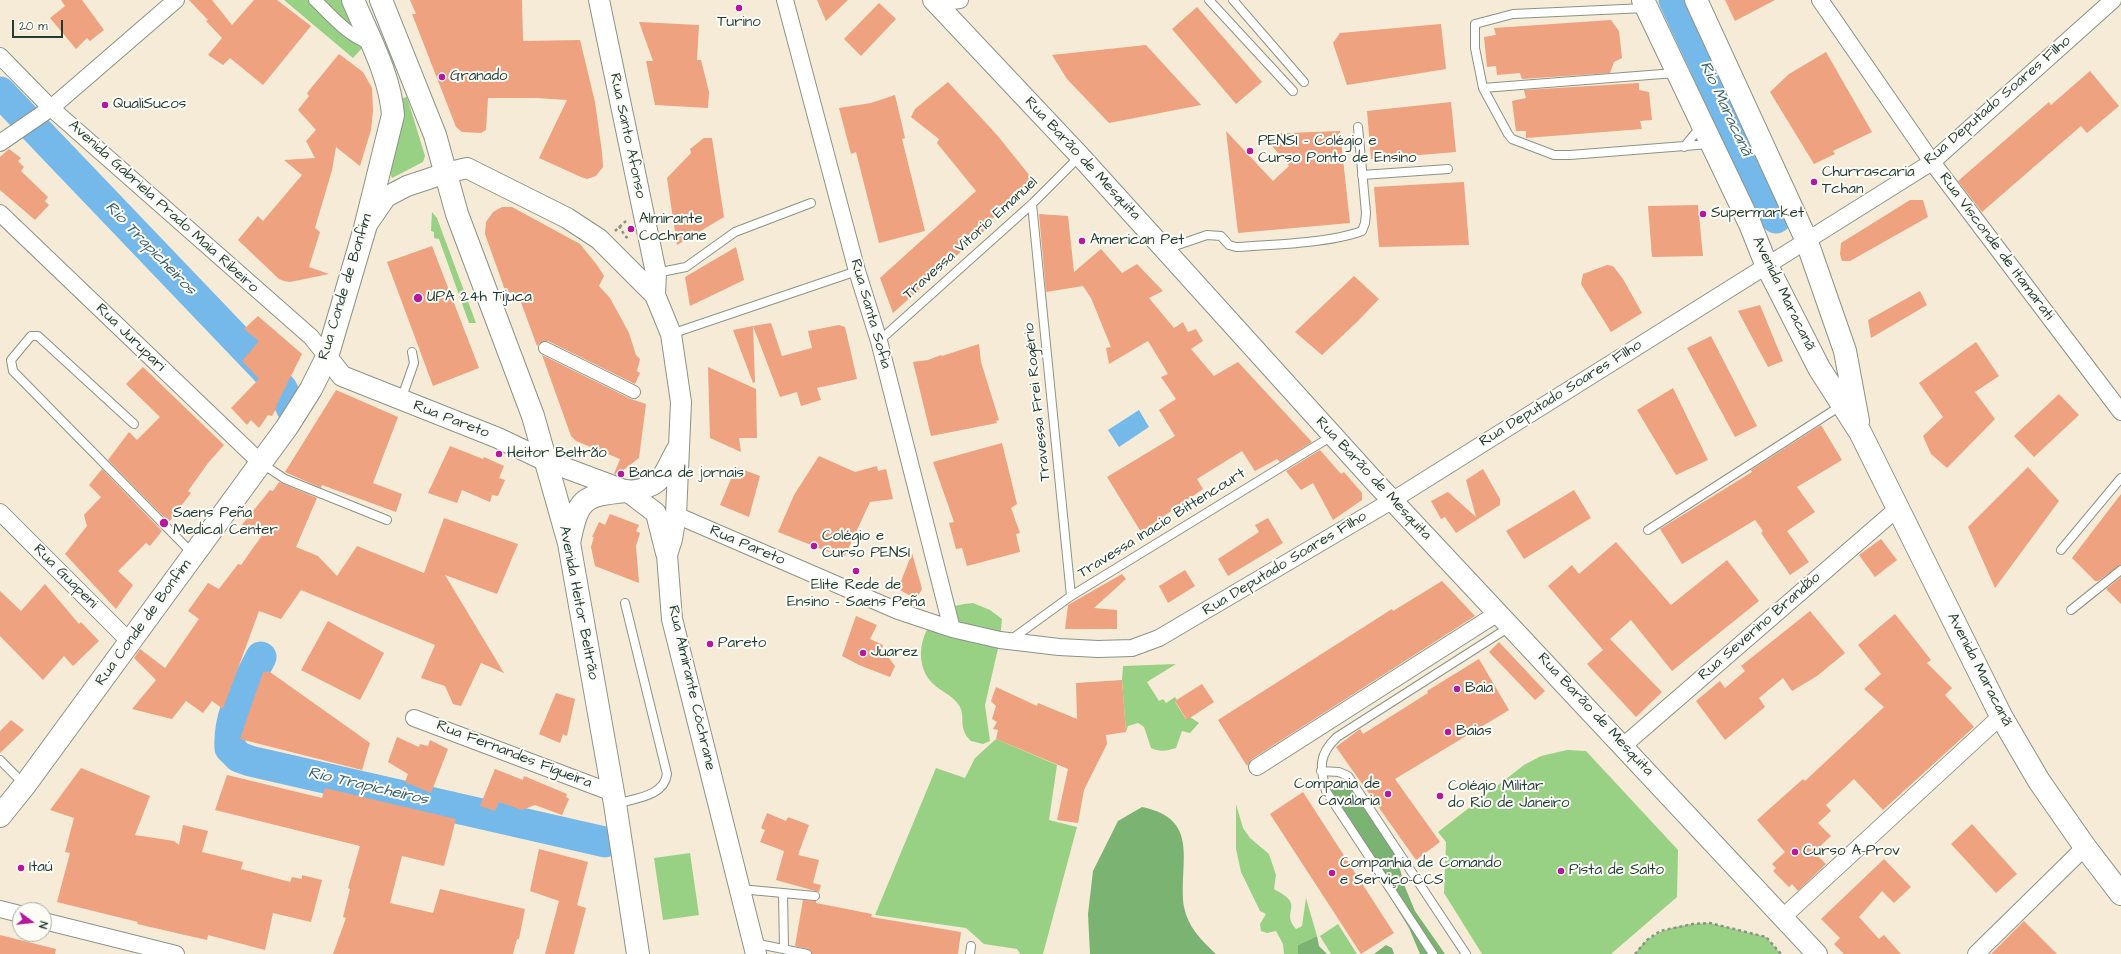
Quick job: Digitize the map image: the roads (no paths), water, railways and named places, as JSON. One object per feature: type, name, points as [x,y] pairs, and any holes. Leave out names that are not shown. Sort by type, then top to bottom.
[{"type":"main road","name":"Rua Conde de Bonfim","points":[[0,816],[25,785],[287,427],[311,389],[327,357],[365,228],[393,115],[392,98],[353,0]]},
{"type":"main road","points":[[380,0],[436,135],[446,172]]},
{"type":"main road","name":"Avenida Maracanã","points":[[1696,0],[1806,239],[1846,351],[1860,432]]},
{"type":"main road","name":"Avenida Maracanã","points":[[1645,4],[1707,134],[1766,264],[1819,368],[1860,432],[2002,716],[2039,780],[2084,847],[2121,894]]},
{"type":"main road","name":"Avenida Heitor Beltrão","points":[[446,172],[457,214],[533,416],[544,460],[569,543],[614,798],[638,954]]},
{"type":"main road","points":[[569,543],[574,519],[580,506],[591,496],[599,493],[627,491]]},
{"type":"street","points":[[0,143],[51,108],[176,0]]},
{"type":"street","points":[[315,0],[347,32],[355,38],[371,44]]},
{"type":"street","name":"Rua Santo Afonso","points":[[599,0],[656,273],[655,295]]},
{"type":"street","name":"Rua Santa Sofia","points":[[785,0],[857,270],[879,341],[952,629]]},
{"type":"street","points":[[935,2],[960,0]]},
{"type":"street","name":"Rua Visconde de Itamarati","points":[[1820,0],[1932,162],[2121,412]]},
{"type":"street","name":"Rua Deputado Soares Filho","points":[[952,629],[1009,641],[1059,647],[1098,649],[1132,648],[1160,638],[1393,500],[1766,264],[1932,162],[2113,0]]},
{"type":"street","name":"Rua Barão de Mesquita","points":[[935,2],[1080,156],[1333,436],[1817,954]]},
{"type":"street","name":"Avenida Gabriela Prado Maia Ribeiro","points":[[0,56],[51,108],[311,337],[327,357]]},
{"type":"street","name":"Rua Almirante Cóchrane","points":[[365,228],[386,197],[407,186],[446,172],[467,168],[567,218],[599,239],[655,295],[671,334],[681,402],[676,515],[672,539],[667,555],[672,619],[755,948]]},
{"type":"street","name":"Rua Jurupari","points":[[0,213],[261,463]]},
{"type":"street","points":[[545,348],[634,392]]},
{"type":"street","name":"Rua Pareto","points":[[327,357],[342,376],[498,438],[544,460],[627,491],[656,513],[667,555]]},
{"type":"street","name":"Rua Pareto","points":[[627,491],[641,490],[653,486],[662,479],[680,442]]},
{"type":"street","name":"Rua Severino Brandão","points":[[1623,746],[1898,508]]},
{"type":"street","name":"Rua Guapeni","points":[[0,512],[130,642]]},
{"type":"street","name":"Rua Pareto","points":[[676,515],[898,611],[952,629]]},
{"type":"street","points":[[1257,767],[1504,620]]},
{"type":"street","points":[[1784,917],[2002,716]]},
{"type":"street","name":"Rua Fernandes Figueira","points":[[414,718],[614,798]]},
{"type":"street","points":[[1976,954],[2084,847]]},
{"type":"street","points":[[0,909],[12,912]]},
{"type":"street","points":[[52,922],[176,954]]},
{"type":"lane","points":[[1209,0],[1293,91]]},
{"type":"lane","points":[[1233,0],[1304,82]]},
{"type":"lane","points":[[1645,4],[1513,14],[1474,24],[1475,48],[1483,88],[1512,139],[1554,154],[1684,147],[1707,134]]},
{"type":"lane","points":[[1483,88],[1678,72]]},
{"type":"lane","points":[[1165,250],[1207,235],[1221,236],[1229,245],[1236,247],[1351,236],[1362,231],[1366,213],[1358,127]]},
{"type":"lane","points":[[1684,147],[1707,134]]},
{"type":"lane","name":"Travessa Vitorio Emanuel","points":[[879,341],[1032,204],[1080,156]]},
{"type":"lane","points":[[1362,175],[1448,169]]},
{"type":"lane","points":[[656,273],[686,267],[735,232],[811,203]]},
{"type":"lane","name":"Travessa Frei Rogério","points":[[1032,204],[1071,596]]},
{"type":"lane","points":[[671,334],[857,270]]},
{"type":"lane","points":[[134,424],[38,336],[31,336],[11,360],[12,371],[193,554]]},
{"type":"lane","points":[[401,400],[414,363],[412,352]]},
{"type":"lane","points":[[1648,530],[1842,405]]},
{"type":"lane","name":"Travessa Inacio Bittencourt","points":[[1009,641],[1071,596],[1333,436]]},
{"type":"lane","points":[[261,463],[285,479],[387,520]]},
{"type":"lane","points":[[2061,550],[2121,478]]},
{"type":"lane","points":[[2071,610],[2121,570]]},
{"type":"lane","points":[[614,798],[658,792],[664,785],[667,774],[625,603]]},
{"type":"lane","points":[[1433,954],[1326,791],[1321,771],[1322,757],[1330,744],[1337,737],[1504,620]]},
{"type":"lane","points":[[0,760],[25,785]]},
{"type":"lane","points":[[1321,771],[1339,772],[1348,776],[1466,954]]},
{"type":"lane","points":[[740,889],[815,896]]},
{"type":"lane","points":[[783,893],[784,949]]},
{"type":"lane","points":[[755,948],[784,949],[807,954]]},
{"type":"water","points":[[1139,410],[1149,427],[1119,447],[1108,430]]},
{"type":"waterway","name":"Rio Maracanã","points":[[1674,0],[1776,218]]},
{"type":"waterway","name":"Rio Trapicheiros","points":[[0,92],[264,368],[282,389],[293,411]]},
{"type":"waterway","name":"Rio Trapicheiros","points":[[261,657],[239,701],[232,723],[230,748],[239,757],[250,761],[605,842]]},
{"type":"place","name":"Turino","points":[[739,8]]},
{"type":"place","name":"Granado","points":[[442,77]]},
{"type":"place","name":"QualiSucos","points":[[105,105]]},
{"type":"place","name":"PENSI - Colégio e Curso Ponto de Ensino","points":[[1250,151]]},
{"type":"place","name":"Churrascaria Tchan","points":[[1814,182]]},
{"type":"place","name":"Supermarket","points":[[1703,214]]},
{"type":"place","name":"Almirante Cochrane","points":[[631,229]]},
{"type":"place","name":"American Pet","points":[[1082,241]]},
{"type":"place","name":"UPA 24h Tijuca","points":[[418,298]]},
{"type":"place","name":"Heitor Beltrão","points":[[499,454]]},
{"type":"place","name":"Banca de jornais","points":[[621,474]]},
{"type":"place","name":"Saens Peña Medical Center","points":[[164,523]]},
{"type":"place","name":"Colégio e Curso PENSI","points":[[814,546]]},
{"type":"place","name":"Elite Rede de Ensino - Saens Peña","points":[[856,571]]},
{"type":"place","name":"Pareto","points":[[710,644]]},
{"type":"place","name":"Juarez","points":[[863,653]]},
{"type":"place","name":"Baia","points":[[1457,689]]},
{"type":"place","name":"Baias","points":[[1448,732]]},
{"type":"place","name":"Compania de Cavalaria","points":[[1388,794]]},
{"type":"place","name":"Colégio Militar do Rio de Janeiro","points":[[1440,796]]},
{"type":"place","name":"Curso A-Prov","points":[[1795,852]]},
{"type":"place","name":"Itaú","points":[[21,868]]},
{"type":"place","name":"Pista de Salto","points":[[1561,871]]},
{"type":"place","name":"Companhia de Comando e Serviço-CCS","points":[[1332,873]]}]
